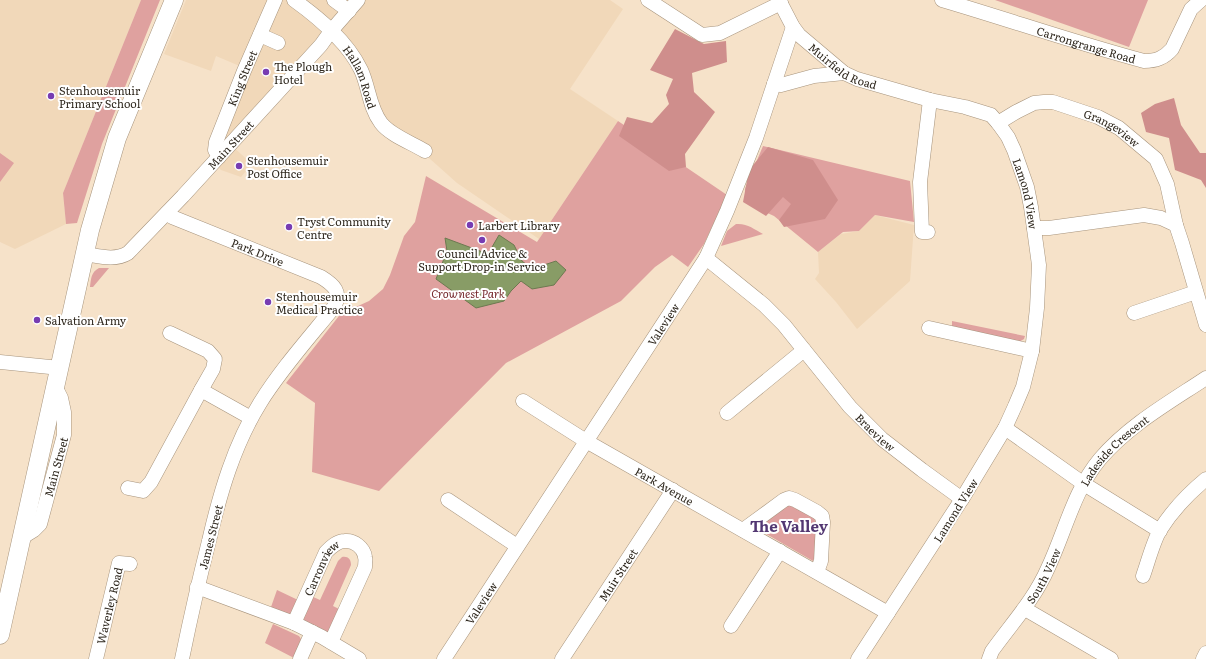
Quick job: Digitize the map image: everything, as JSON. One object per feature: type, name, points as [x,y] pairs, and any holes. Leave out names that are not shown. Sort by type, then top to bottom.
[{"type":"main road","name":"Main Street","points":[[0,635],[90,230],[117,138],[171,6]]},
{"type":"street","name":"King Street","points":[[219,157],[215,150],[216,142],[244,71],[275,0]]},
{"type":"street","name":"Hallam Road","points":[[294,0],[331,31],[354,57],[361,70],[372,106],[382,124],[389,130],[425,151]]},
{"type":"street","points":[[334,0],[349,11]]},
{"type":"street","name":"Main Street","points":[[85,254],[115,257],[122,256],[128,252],[219,157],[321,45],[358,0]]},
{"type":"street","points":[[648,0],[702,35],[720,33],[780,1]]},
{"type":"street","name":"Carrongrange Road","points":[[942,0],[1083,44],[1144,61],[1152,61],[1164,57],[1172,49],[1191,10],[1201,0]]},
{"type":"street","name":"Muirfield Road","points":[[780,1],[799,36],[844,73],[930,100],[965,106],[995,119]]},
{"type":"street","name":"Valeview","points":[[444,659],[706,258],[756,138],[793,27]]},
{"type":"street","points":[[260,35],[278,43]]},
{"type":"street","points":[[774,84],[781,85],[814,76],[844,73]]},
{"type":"street","points":[[928,232],[922,232],[920,182],[930,100]]},
{"type":"street","name":"Grangeview","points":[[995,119],[1034,103],[1053,102],[1098,117],[1119,128],[1156,159],[1167,184],[1176,225]]},
{"type":"street","name":"Lamond View","points":[[858,659],[962,499],[1005,428],[1023,387],[1032,351],[1039,282],[1039,265],[1027,187],[1008,137],[995,119]]},
{"type":"street","name":"Park Drive","points":[[167,213],[179,220],[321,277],[331,283],[337,291],[338,300]]},
{"type":"street","points":[[1034,228],[1049,228],[1144,214],[1162,218],[1176,225],[1206,325]]},
{"type":"street","name":"Braeview","points":[[706,258],[764,305],[804,350],[850,407],[882,439],[962,499]]},
{"type":"street","points":[[1134,313],[1196,292]]},
{"type":"street","name":"James Street","points":[[182,659],[197,587],[220,496],[235,451],[260,402],[338,300]]},
{"type":"street","points":[[929,328],[1032,351]]},
{"type":"street","points":[[128,488],[143,491],[151,482],[213,369],[215,359],[208,351],[170,333]]},
{"type":"street","points":[[727,412],[804,350]]},
{"type":"street","points":[[0,362],[60,368]]},
{"type":"street","name":"Ladeside Crescent","points":[[1005,428],[1084,484],[1092,470],[1115,443],[1133,428],[1206,378]]},
{"type":"street","points":[[201,390],[251,418]]},
{"type":"street","name":"Park Avenue","points":[[523,401],[586,441],[888,613]]},
{"type":"street","points":[[1143,576],[1160,531],[1171,514],[1206,480]]},
{"type":"street","points":[[1084,484],[1160,531]]},
{"type":"street","name":"South View","points":[[989,659],[992,651],[1025,609],[1048,568],[1071,511],[1084,484]]},
{"type":"street","name":"Muir Street","points":[[562,659],[673,490]]},
{"type":"street","points":[[448,500],[517,546]]},
{"type":"street","points":[[743,530],[784,500],[795,500],[817,512],[822,516],[823,522],[821,561],[817,572]]},
{"type":"street","name":"Carronview","points":[[294,623],[326,552],[331,546],[337,543],[345,541],[353,542],[359,546],[365,557],[365,567],[331,642]]},
{"type":"street","points":[[731,626],[780,551]]},
{"type":"street","name":"Waverley Road","points":[[96,659],[119,563],[130,564]]},
{"type":"street","points":[[197,587],[294,623],[331,642],[359,659]]},
{"type":"street","points":[[1025,609],[1111,659]]},
{"type":"street","points":[[300,659],[312,632]]},
{"type":"street","points":[[1202,659],[1206,653]]},
{"type":"shaded area","name":"Stenhousemuir Primary School","points":[[0,0],[141,0],[63,193],[66,224],[15,249],[0,242]]},
{"type":"shaded area","points":[[186,0],[610,0],[623,9],[570,89],[618,121],[539,239],[457,183],[383,117],[354,65],[327,39],[230,144],[252,164],[241,177],[221,170],[212,161],[249,70],[216,56],[211,71],[164,54]]},
{"type":"shaded area","points":[[675,29],[704,44],[726,41],[727,62],[692,73],[694,92],[715,112],[685,154],[686,167],[669,171],[619,136],[627,117],[652,123],[669,104],[666,95],[673,79],[650,70]]},
{"type":"shaded area","points":[[1174,98],[1181,125],[1200,153],[1206,153],[1206,188],[1201,180],[1175,170],[1169,138],[1146,132],[1141,113],[1155,104]]},
{"type":"shaded area","points":[[768,147],[813,160],[838,200],[825,219],[784,227],[779,220],[791,204],[783,197],[766,216],[743,202],[749,170]]},
{"type":"shaded area","points":[[875,215],[914,225],[910,281],[857,329],[836,302],[815,279],[819,273],[818,252],[841,234],[859,231]]},
{"type":"shaded area","points":[[499,235],[514,245],[522,261],[532,269],[556,261],[566,270],[554,285],[532,289],[521,281],[504,301],[476,308],[436,279],[447,251],[445,238],[488,254]]},
{"type":"green space","points":[[141,0],[160,0],[102,144],[77,223],[66,224],[63,193]]},
{"type":"green space","points":[[995,0],[1148,0],[1129,47]]},
{"type":"green space","name":"Crownest Park","points":[[618,121],[727,195],[704,244],[688,267],[672,255],[655,267],[621,301],[506,363],[379,491],[312,472],[315,403],[286,383],[346,307],[358,306],[369,301],[383,289],[390,275],[404,236],[415,222],[426,176],[537,242]]},
{"type":"green space","points":[[763,146],[910,181],[914,222],[875,215],[859,231],[843,232],[818,252],[774,216],[750,205],[745,197],[745,189]]},
{"type":"green space","points":[[0,153],[14,163],[0,182]]},
{"type":"green space","points":[[736,224],[747,225],[763,234],[721,246],[727,231]]},
{"type":"green space","points":[[99,268],[109,268],[93,287],[90,287],[93,274]]},
{"type":"green space","points":[[952,321],[1025,336],[1024,339],[1019,342],[952,326]]},
{"type":"green space","points":[[786,503],[818,520],[815,556],[813,561],[756,528]]},
{"type":"green space","points":[[342,557],[349,558],[351,565],[333,606],[341,610],[330,634],[300,619],[311,596],[320,600],[338,561]]},
{"type":"green space","points":[[277,590],[298,600],[291,615],[271,607]]},
{"type":"green space","points":[[273,624],[299,636],[301,639],[294,658],[265,643]]},
{"type":"place","name":"The Plough Hotel","points":[[266,72]]},
{"type":"place","name":"Stenhousemuir Primary School","points":[[51,96]]},
{"type":"place","name":"Stenhousemuir Post Office","points":[[239,166]]},
{"type":"place","name":"Larbert Library","points":[[470,225]]},
{"type":"place","name":"Tryst Community Centre","points":[[289,227]]},
{"type":"place","name":"Council Advice & Support Drop-in Service","points":[[482,240]]},
{"type":"place","name":"Stenhousemuir Medical Practice","points":[[268,302]]},
{"type":"place","name":"Salvation Army","points":[[37,320]]},
{"type":"district","name":"The Valley","points":[[789,525]]}]
